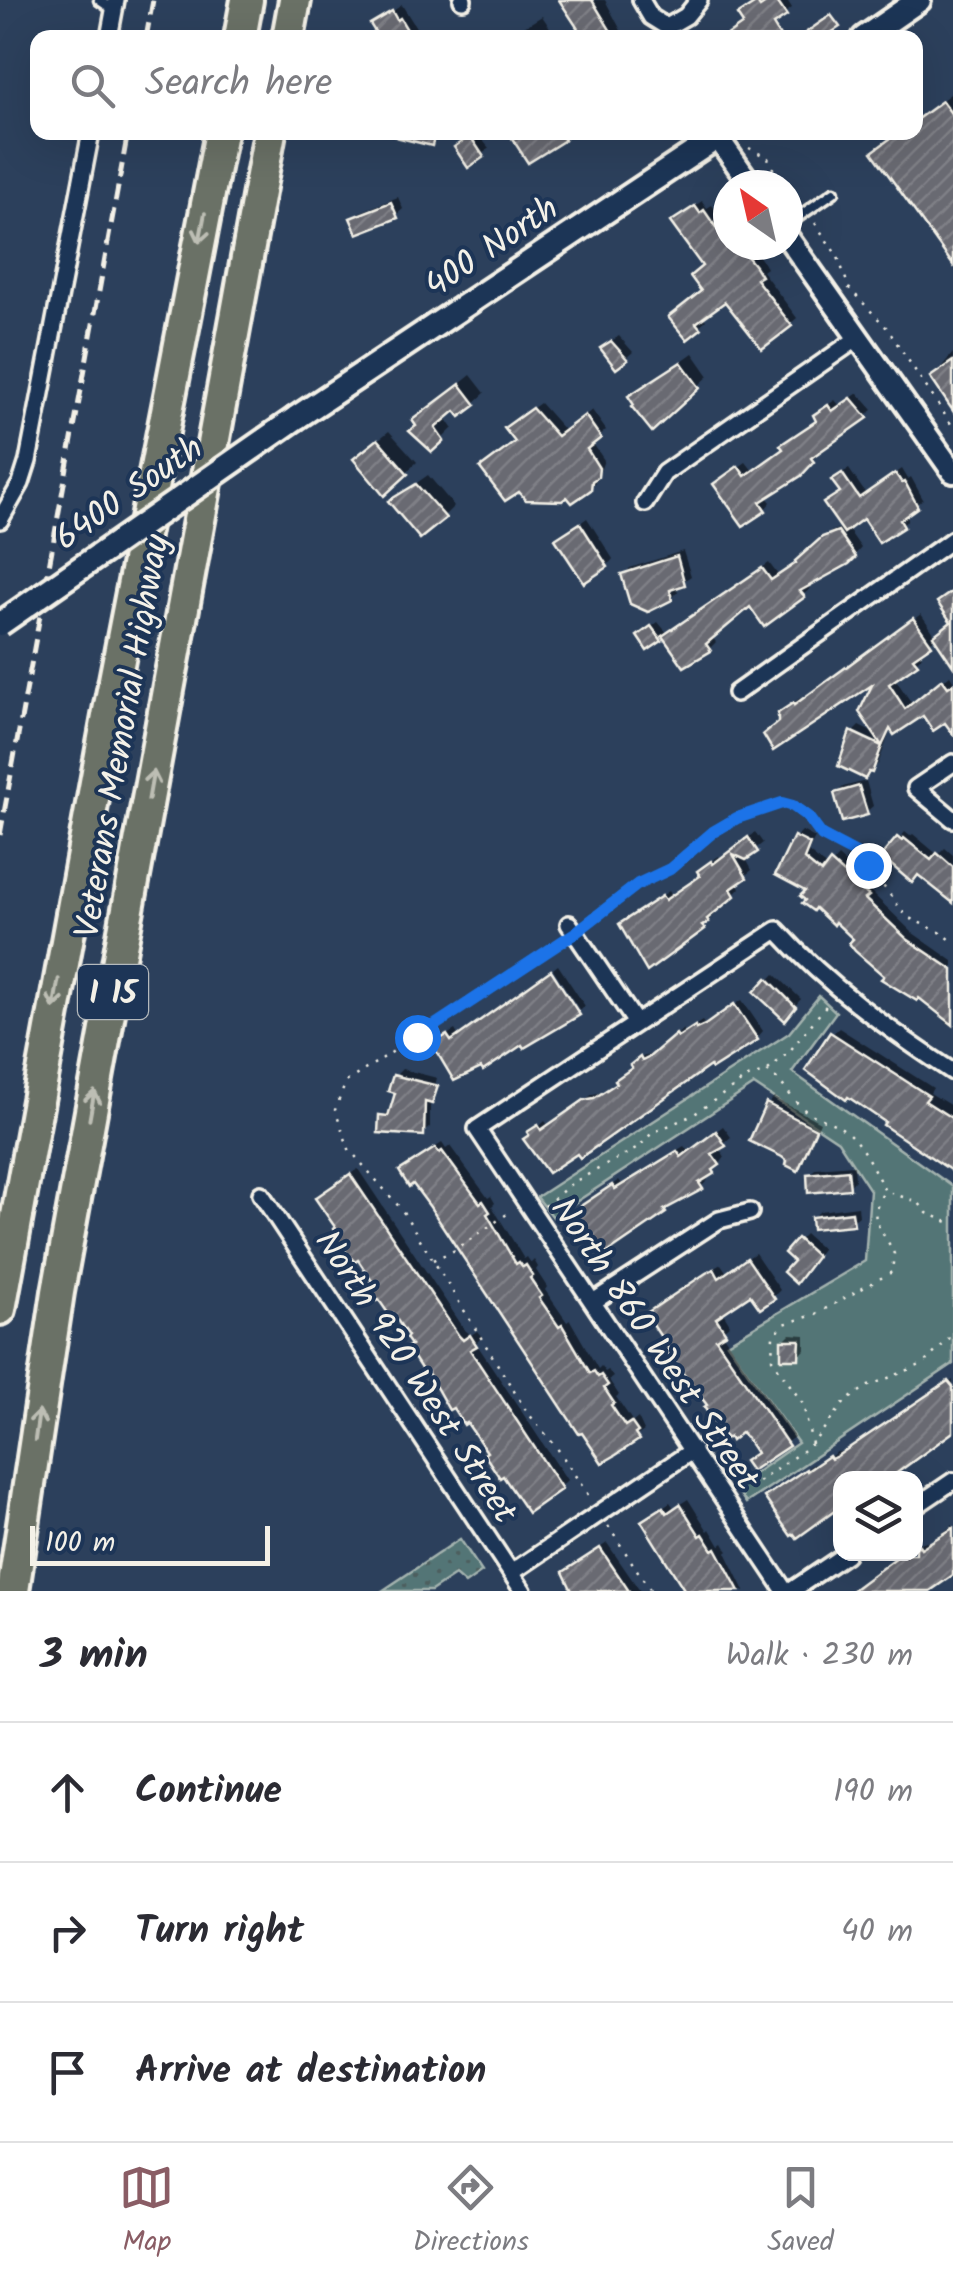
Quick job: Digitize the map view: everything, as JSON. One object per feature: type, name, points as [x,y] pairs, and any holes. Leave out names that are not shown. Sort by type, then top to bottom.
[{"type":"highway","points":[[241,30],[247,0]]},
{"type":"highway","points":[[289,30],[295,0]]},
{"type":"highway","name":"Veterans Memorial Highway","points":[[0,1309],[108,710],[219,140]]},
{"type":"highway","name":"Veterans Memorial Highway","points":[[13,1591],[58,1292],[269,140]]},
{"type":"main road","points":[[874,30],[909,3]]},
{"type":"main road","name":"400 North","points":[[296,418],[714,140]]},
{"type":"main road","name":"6400 South","points":[[0,624],[296,418]]},
{"type":"street","points":[[641,0],[651,17],[667,27],[686,16],[699,0]]},
{"type":"street","points":[[0,520],[21,483],[28,461],[88,140]]},
{"type":"street","points":[[725,140],[742,170]]},
{"type":"street","points":[[803,259],[953,472]]},
{"type":"street","points":[[645,503],[664,473],[858,338]]},
{"type":"street","points":[[736,693],[953,539]]},
{"type":"street","points":[[953,762],[916,788],[953,819]]},
{"type":"street","points":[[572,928],[636,1023],[776,930],[839,991],[953,1072]]},
{"type":"street","name":"North 860 West Street","points":[[636,1023],[477,1129],[788,1591]]},
{"type":"street","name":"North 920 West Street","points":[[261,1194],[524,1591]]},
{"type":"street","points":[[593,1302],[719,1220],[750,1212]]},
{"type":"street","points":[[511,1573],[693,1450]]},
{"type":"street","points":[[923,1501],[953,1481]]},
{"type":"street","points":[[788,1591],[835,1561]]},
{"type":"lane","points":[[99,0],[115,6]]},
{"type":"lane","points":[[803,214],[834,192]]},
{"type":"path","points":[[749,148],[768,158],[774,170]]},
{"type":"path","points":[[813,220],[838,256],[849,288],[886,328],[953,426]]},
{"type":"path","points":[[652,1591],[557,1448],[527,1412],[402,1210],[350,1149],[335,1110],[346,1082],[638,884],[688,856],[713,832],[737,818],[782,803],[800,810],[822,836],[860,856],[907,916],[953,942]]},
{"type":"path","points":[[534,1214],[572,1184],[638,1148],[652,1133],[692,1114],[748,1077],[767,1071],[789,1052],[839,991]]},
{"type":"path","points":[[767,1071],[788,1087],[797,1104],[845,1130],[859,1145],[885,1191],[918,1202],[928,1213],[953,1224]]},
{"type":"path","points":[[812,1444],[803,1404],[772,1360],[773,1336],[784,1324],[814,1316],[892,1272],[894,1254],[876,1226],[876,1210],[885,1191]]},
{"type":"path","points":[[432,1261],[507,1214]]},
{"type":"path","points":[[728,1503],[812,1444],[845,1402],[880,1380],[923,1364],[953,1334]]},
{"type":"green space","points":[[819,996],[836,1012],[792,1072],[953,1187],[953,1364],[746,1503],[735,1487],[798,1443],[727,1343],[865,1261],[870,1190],[838,1141],[754,1085],[553,1217],[537,1197],[789,1033]]},
{"type":"green space","points":[[460,1539],[482,1572],[465,1584],[455,1575],[431,1591],[382,1591]]},
{"type":"building","points":[[559,0],[592,0],[610,30],[579,30]]},
{"type":"building","points":[[776,0],[787,16],[773,25],[776,30],[734,30],[743,24],[737,15],[757,2],[760,7]]},
{"type":"building","points":[[392,11],[407,30],[374,30],[370,24]]},
{"type":"building","points":[[831,15],[840,27],[835,30],[809,30]]},
{"type":"building","points":[[942,101],[953,116],[953,265],[872,152],[888,140],[923,140],[923,115]]},
{"type":"building","points":[[408,140],[433,140],[432,146]]},
{"type":"building","points":[[473,140],[484,157],[468,168],[454,147]]},
{"type":"building","points":[[513,140],[565,140],[528,163]]},
{"type":"building","points":[[391,202],[398,218],[357,234],[350,218]]},
{"type":"building","points":[[695,206],[700,213],[704,210],[713,223],[713,260],[750,260],[761,276],[756,279],[792,326],[762,349],[725,302],[696,323],[701,329],[687,340],[668,317],[701,291],[690,276],[702,266],[670,222]]},
{"type":"building","points":[[611,341],[628,360],[616,369],[600,348]]},
{"type":"building","points":[[953,361],[953,411],[930,377]]},
{"type":"building","points":[[681,362],[700,388],[652,432],[628,396]]},
{"type":"building","points":[[460,384],[476,405],[460,417],[455,411],[435,428],[444,441],[432,452],[409,431],[416,426],[412,420]]},
{"type":"building","points":[[851,398],[868,418],[811,458],[814,462],[801,476],[760,502],[766,511],[743,526],[713,484],[738,466],[745,476],[783,449],[780,445],[816,421],[813,415],[828,405],[832,411]]},
{"type":"building","points":[[532,408],[557,436],[585,415],[601,438],[587,449],[599,468],[598,477],[592,481],[591,490],[572,503],[567,497],[562,501],[526,500],[519,492],[505,501],[480,468],[515,442],[504,428]]},
{"type":"building","points":[[378,439],[408,474],[384,496],[353,459]]},
{"type":"building","points":[[842,473],[859,498],[895,473],[905,482],[918,507],[900,520],[904,527],[879,543],[863,519],[844,533],[823,503],[840,492],[831,480]]},
{"type":"building","points":[[416,484],[446,518],[420,539],[388,501]]},
{"type":"building","points":[[580,523],[608,567],[584,583],[555,539]]},
{"type":"building","points":[[838,531],[856,557],[849,564],[800,591],[805,597],[764,627],[750,607],[706,644],[711,651],[684,667],[662,636],[762,568],[771,580],[796,563],[822,537]]},
{"type":"building","points":[[677,556],[685,585],[670,590],[672,600],[648,612],[630,604],[621,574]]},
{"type":"building","points":[[953,591],[953,666],[933,636],[951,622],[937,602]]},
{"type":"building","points":[[913,618],[932,645],[913,658],[918,664],[889,684],[905,709],[942,679],[948,687],[953,684],[953,734],[945,723],[933,731],[923,716],[894,735],[890,729],[882,746],[859,712],[872,685],[773,751],[763,734],[778,722],[778,713]]},
{"type":"building","points":[[651,626],[662,641],[647,651],[637,636]]},
{"type":"building","points":[[850,731],[882,746],[872,773],[865,779],[838,766]]},
{"type":"building","points":[[859,786],[868,815],[842,822],[834,793]]},
{"type":"building","points":[[794,836],[810,844],[804,859],[821,873],[830,861],[869,896],[865,899],[907,939],[953,970],[953,1025],[919,998],[917,1001],[881,979],[884,976],[849,943],[853,939],[835,922],[833,925],[815,908],[813,911],[802,903],[805,900],[800,896],[805,891],[775,875]]},
{"type":"building","points":[[748,837],[758,852],[746,860],[733,854],[747,878],[731,889],[735,896],[707,919],[709,922],[702,926],[705,929],[647,972],[619,924],[662,896],[665,900],[700,876],[697,871],[711,861],[713,864]]},
{"type":"building","points":[[897,837],[902,841],[904,838],[931,860],[937,853],[953,867],[953,903],[918,875],[912,883],[881,856]]},
{"type":"building","points":[[551,970],[580,1015],[524,1048],[522,1045],[483,1071],[481,1068],[454,1081],[432,1044],[447,1035],[451,1041]]},
{"type":"building","points":[[767,978],[796,1007],[785,1021],[754,992]]},
{"type":"building","points":[[734,1004],[758,1040],[712,1069],[710,1066],[580,1158],[577,1154],[548,1173],[523,1139],[529,1135],[527,1132],[538,1125],[541,1130],[584,1100],[594,1098],[617,1083],[615,1080],[640,1057],[642,1061],[648,1058],[676,1034],[678,1037],[695,1026],[696,1029],[705,1025]]},
{"type":"building","points":[[830,1032],[929,1096],[925,1101],[953,1119],[953,1172],[805,1070]]},
{"type":"building","points":[[393,1075],[438,1086],[432,1104],[425,1102],[424,1136],[378,1133],[379,1115],[388,1116],[395,1093],[388,1091]]},
{"type":"building","points":[[766,1103],[816,1129],[798,1171],[786,1165],[782,1157],[749,1141]]},
{"type":"building","points":[[716,1131],[726,1146],[712,1154],[720,1165],[699,1183],[703,1189],[664,1210],[666,1213],[606,1254],[602,1249],[599,1251],[573,1211],[612,1185],[615,1189],[677,1151],[681,1157]]},
{"type":"building","points":[[435,1148],[439,1153],[442,1151],[480,1203],[483,1201],[516,1264],[526,1265],[542,1296],[539,1298],[559,1327],[562,1325],[590,1373],[601,1375],[608,1385],[604,1388],[614,1403],[611,1405],[625,1426],[631,1422],[638,1432],[635,1434],[639,1440],[602,1463],[430,1207],[399,1171]]},
{"type":"building","points":[[848,1170],[850,1189],[808,1193],[807,1174]]},
{"type":"building","points":[[350,1174],[459,1336],[463,1340],[470,1335],[477,1346],[470,1350],[562,1489],[528,1513],[503,1476],[500,1478],[467,1423],[464,1425],[453,1408],[449,1410],[428,1373],[425,1375],[407,1347],[411,1345],[408,1336],[370,1291],[372,1281],[358,1260],[355,1262],[333,1237],[335,1227],[315,1198]]},
{"type":"building","points":[[852,1212],[854,1225],[812,1229],[811,1217]]},
{"type":"building","points":[[797,1238],[817,1256],[796,1284],[783,1272],[793,1261],[784,1253]]},
{"type":"building","points":[[747,1258],[775,1299],[760,1309],[750,1295],[716,1318],[726,1333],[716,1339],[789,1446],[751,1471],[744,1461],[756,1453],[742,1432],[731,1441],[726,1439],[704,1407],[707,1405],[666,1351],[669,1349],[648,1312],[706,1273],[714,1269],[719,1278]]},
{"type":"building","points":[[781,1340],[800,1340],[799,1359],[781,1359]]},
{"type":"building","points":[[948,1381],[953,1387],[953,1432],[900,1471],[833,1471],[833,1512],[797,1538],[791,1536],[764,1497],[829,1456],[837,1456]]},
{"type":"building","points":[[680,1504],[700,1536],[703,1534],[713,1550],[716,1548],[739,1591],[685,1591],[641,1521],[663,1507],[667,1513]]},
{"type":"building","points":[[953,1528],[953,1575],[930,1591],[851,1591],[892,1561],[923,1561],[923,1547]]},
{"type":"building","points":[[600,1548],[629,1591],[572,1591],[563,1572]]},
{"type":"railway","points":[[147,30],[153,0]]},
{"type":"railway","points":[[0,835],[127,140]]},
{"type":"route","points":[[417,1037],[575,933],[638,884],[670,869],[713,832],[737,818],[782,803],[793,806],[808,817],[822,836],[860,856],[868,865]]}]
